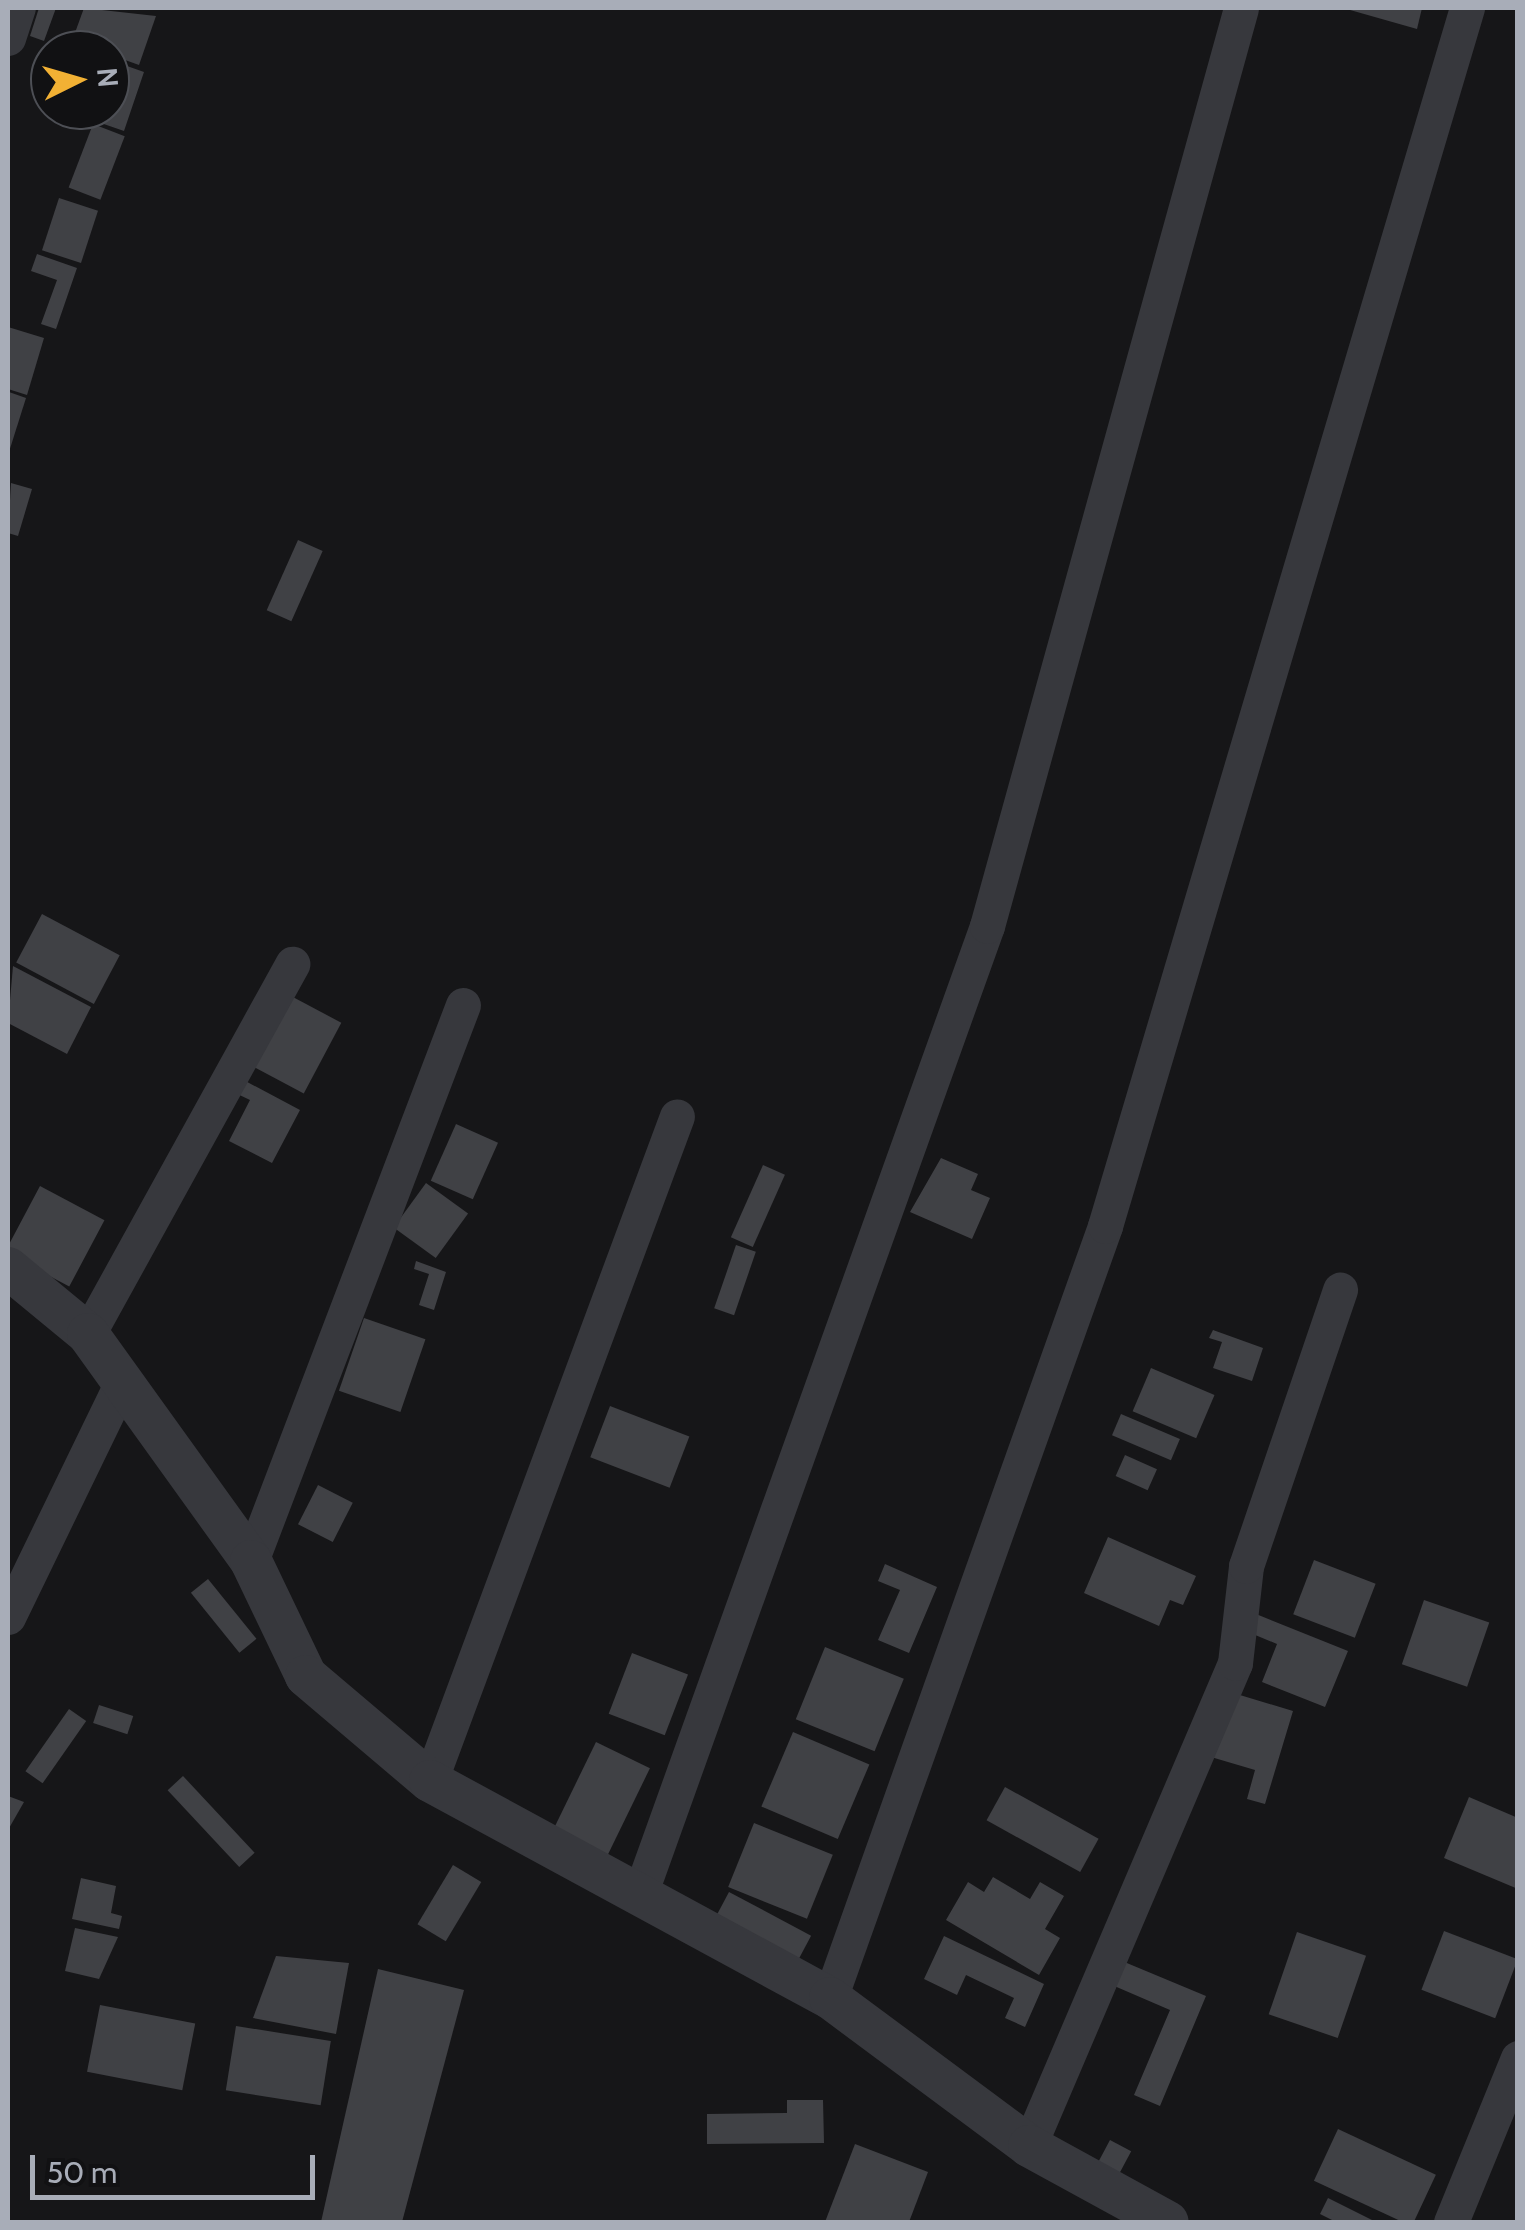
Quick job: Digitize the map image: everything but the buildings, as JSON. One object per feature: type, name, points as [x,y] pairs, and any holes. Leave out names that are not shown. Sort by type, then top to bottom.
[{"type":"street","points":[[8,38],[18,8]]},
{"type":"street","points":[[640,1894],[987,926],[1242,8]]},
{"type":"street","points":[[830,1998],[1105,1226],[1467,8]]},
{"type":"street","points":[[88,1334],[292,964]]},
{"type":"street","points":[[252,1562],[463,1005]]},
{"type":"street","points":[[430,1781],[677,1116]]},
{"type":"street","points":[[8,1268],[88,1334],[252,1562],[306,1676],[430,1781],[830,1998],[1030,2146],[1168,2222]]},
{"type":"street","points":[[1030,2146],[1235,1663],[1246,1566],[1340,1290]]},
{"type":"street","points":[[8,1617],[122,1382]]},
{"type":"street","points":[[1451,2222],[1518,2058]]}]
